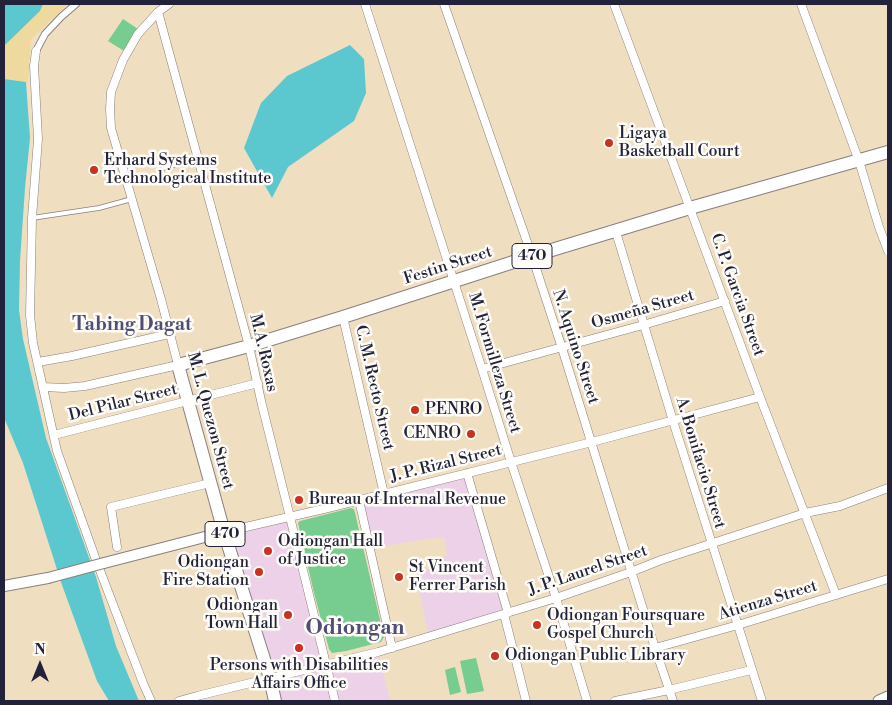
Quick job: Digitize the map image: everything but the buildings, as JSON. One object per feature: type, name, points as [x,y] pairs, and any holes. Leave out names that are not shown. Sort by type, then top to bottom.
[{"type":"main road","name":"Festin Street","points":[[178,365],[249,346],[690,208],[888,152]]},
{"type":"main road","name":"M. L. Quezon Street","points":[[178,365],[224,532],[276,701]]},
{"type":"main road","points":[[879,701],[888,697]]},
{"type":"street","points":[[76,4],[45,34],[36,52],[34,66],[38,139],[32,218],[30,315],[33,343],[58,451],[96,560],[151,701]]},
{"type":"street","name":"M. L. Quezon Street","points":[[169,4],[158,12],[138,34],[123,60],[111,92],[110,109],[111,128],[161,299],[178,365]]},
{"type":"street","name":"M. Formilleza Street","points":[[365,4],[510,462],[556,598],[587,701]]},
{"type":"street","name":"N. Aquino Street","points":[[444,4],[532,256],[673,701]]},
{"type":"street","name":"C. P. Garcia Street","points":[[614,4],[760,397],[836,594]]},
{"type":"street","points":[[801,4],[859,161],[888,251]]},
{"type":"street","name":"M.A. Roxas","points":[[158,12],[249,346],[335,701]]},
{"type":"street","name":"A. Bonifacio Street","points":[[616,232],[643,325],[762,701]]},
{"type":"street","name":"Osmeña Street","points":[[482,369],[725,301]]},
{"type":"street","name":"C. M. Recto Street","points":[[343,317],[384,494]]},
{"type":"street","points":[[38,362],[169,334]]},
{"type":"street","name":"Festin Street","points":[[43,387],[85,386],[178,365]]},
{"type":"street","name":"Del Pilar Street","points":[[54,435],[258,383]]},
{"type":"street","name":"J. P. Rizal Street","points":[[224,532],[592,442],[760,397]]},
{"type":"street","points":[[466,473],[506,614],[526,701]]},
{"type":"street","points":[[117,547],[111,507],[210,483]]},
{"type":"street","name":"J. P. Laurel Street","points":[[179,701],[327,666],[506,614],[711,543],[805,513],[840,506],[888,488]]},
{"type":"street","points":[[359,500],[392,648]]},
{"type":"street","points":[[4,586],[48,578],[224,532]]},
{"type":"street","name":"Atienza Street","points":[[655,648],[738,625],[888,579]]},
{"type":"street","points":[[615,701],[751,670]]},
{"type":"lane","points":[[163,168],[198,158]]},
{"type":"lane","points":[[32,218],[99,208],[132,199]]},
{"type":"shaded area","points":[[467,473],[508,613],[429,636],[416,571],[443,566],[442,557],[447,555],[444,537],[406,542],[370,550],[359,500]]},
{"type":"shaded area","points":[[290,517],[327,665],[378,652],[390,701],[275,701],[224,532]]},
{"type":"green space","points":[[123,19],[138,29],[124,51],[108,41]]},
{"type":"green space","points":[[351,508],[354,509],[384,637],[381,642],[332,653],[329,649],[314,593],[298,523]]},
{"type":"green space","points":[[476,658],[484,691],[467,694],[460,661]]},
{"type":"green space","points":[[455,667],[461,692],[450,695],[445,670]]},
{"type":"sand","points":[[43,4],[68,4],[31,39],[28,82],[4,79],[4,46],[40,11]]},
{"type":"water","points":[[4,4],[43,4],[40,11],[4,46]]},
{"type":"water","points":[[350,45],[364,59],[366,93],[354,121],[288,167],[272,198],[244,148],[261,103],[287,76]]},
{"type":"water","points":[[4,79],[26,82],[30,138],[20,261],[19,310],[23,339],[46,438],[96,577],[116,646],[139,701],[109,701],[97,681],[62,585],[23,463],[5,420]]},
{"type":"place","name":"Ligaya Basketball Court","points":[[609,143]]},
{"type":"place","name":"Erhard Systems Technological Institute","points":[[94,170]]},
{"type":"place","name":"PENRO","points":[[415,410]]},
{"type":"place","name":"CENRO","points":[[471,434]]},
{"type":"place","name":"Bureau of Internal Revenue","points":[[299,500]]},
{"type":"place","name":"Odiongan Hall of Justice","points":[[268,551]]},
{"type":"place","name":"Odiongan Fire Station","points":[[259,572]]},
{"type":"place","name":"St Vincent Ferrer Parish","points":[[399,577]]},
{"type":"place","name":"Odiongan Town Hall","points":[[288,615]]},
{"type":"place","name":"Odiongan Foursquare Gospel Church","points":[[537,625]]},
{"type":"place","name":"Persons with Disabilities Affairs Office","points":[[299,648]]},
{"type":"place","name":"Odiongan Public Library","points":[[495,656]]},
{"type":"district","name":"Tabing Dagat","points":[[132,325]]},
{"type":"district","name":"Odiongan","points":[[355,629]]}]
